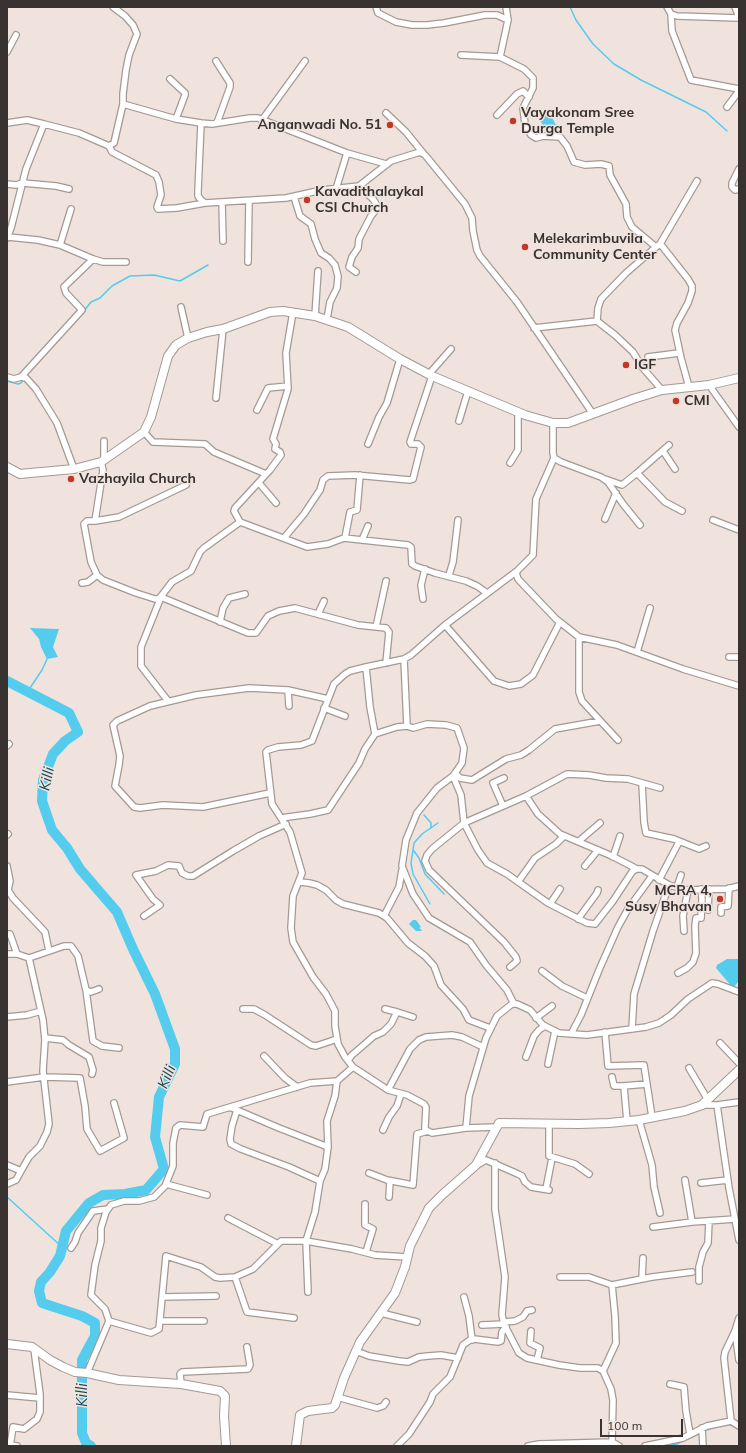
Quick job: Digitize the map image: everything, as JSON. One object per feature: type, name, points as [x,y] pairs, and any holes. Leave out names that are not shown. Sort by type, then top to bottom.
[{"type":"street","points":[[109,146],[114,143],[124,104],[123,94],[126,70],[129,55],[137,34],[133,25],[125,16],[113,7]]},
{"type":"street","points":[[376,7],[378,12],[396,22],[412,25],[433,25],[485,15],[497,15],[508,20]]},
{"type":"street","points":[[500,56],[508,20],[506,7]]},
{"type":"street","points":[[667,7],[671,14],[672,31],[691,80],[739,90],[727,107]]},
{"type":"street","points":[[671,14],[678,16],[739,17],[735,7]]},
{"type":"street","points":[[7,52],[16,35]]},
{"type":"street","points":[[461,55],[500,56],[531,75],[533,88],[523,111],[525,124],[531,135],[536,138],[543,136],[560,137],[567,146],[574,162],[584,165],[601,164],[609,166],[610,175],[626,204],[627,217],[632,227],[671,256],[692,286],[688,303],[677,323],[675,330],[679,353],[689,387]]},
{"type":"street","points":[[216,61],[230,83],[230,88],[217,123]]},
{"type":"street","points":[[262,120],[305,61]]},
{"type":"street","points":[[170,79],[185,93],[176,119]]},
{"type":"street","points":[[497,115],[517,94],[523,91],[529,98]]},
{"type":"street","points":[[124,104],[176,119],[201,123],[217,123],[250,118],[262,120],[347,153],[386,164]]},
{"type":"street","points":[[386,113],[406,132],[469,210],[472,218],[477,250],[480,256],[517,302],[593,414]]},
{"type":"street","points":[[7,122],[27,120],[44,124],[79,133],[109,146],[112,152],[156,175],[159,182],[160,195],[157,207],[158,209],[177,208],[205,203],[296,197],[322,190],[359,186],[391,160],[414,153],[423,154]]},
{"type":"street","points":[[201,123],[198,196],[205,203]]},
{"type":"street","points":[[44,124],[26,169],[8,237],[38,240],[60,245],[103,262],[126,262]]},
{"type":"street","points":[[336,189],[347,153]]},
{"type":"street","points":[[739,169],[732,183],[732,187],[735,190],[739,189]]},
{"type":"street","points":[[598,321],[598,308],[601,299],[626,273],[658,245],[697,181]]},
{"type":"street","points":[[7,184],[16,185],[23,183],[56,186],[69,189]]},
{"type":"street","points":[[356,272],[349,267],[352,257],[358,248],[359,239],[371,216],[378,207],[373,199],[359,186]]},
{"type":"street","points":[[296,197],[295,200],[300,216],[311,224],[321,253],[329,258],[334,265],[338,276],[337,288],[330,302],[327,319]]},
{"type":"street","points":[[248,262],[249,201]]},
{"type":"street","points":[[222,202],[223,241]]},
{"type":"street","points":[[60,245],[71,209]]},
{"type":"street","points":[[7,377],[14,379],[23,377],[82,310],[66,293],[64,286],[93,259]]},
{"type":"street","points":[[315,316],[318,271]]},
{"type":"street","points":[[181,307],[188,338]]},
{"type":"street","points":[[7,467],[20,474],[74,470],[102,461],[144,432],[151,417],[168,356],[176,345],[188,338],[206,332],[223,329],[270,312],[293,312],[327,319],[348,326],[400,359],[430,375],[518,412],[553,423],[568,422],[662,390],[709,385],[739,378]]},
{"type":"street","points":[[293,312],[286,353],[288,386],[273,439],[276,444],[275,449],[280,452],[281,455],[259,483],[234,510],[240,522],[307,547],[328,544],[345,538],[408,545],[411,547],[412,564],[466,580],[487,593]]},
{"type":"street","points":[[534,328],[598,321],[633,352],[642,367],[662,390]]},
{"type":"street","points":[[216,398],[223,329]]},
{"type":"street","points":[[284,538],[304,514],[320,490],[324,478],[328,476],[360,475],[410,480],[413,479],[421,447],[418,444],[411,444],[410,442],[430,375],[451,349]]},
{"type":"street","points":[[648,357],[679,353]]},
{"type":"street","points":[[368,444],[379,417],[387,403],[400,359]]},
{"type":"street","points":[[23,377],[36,389],[58,423],[74,470]]},
{"type":"street","points":[[709,385],[739,427]]},
{"type":"street","points":[[257,410],[268,388],[288,386]]},
{"type":"street","points":[[459,421],[468,391]]},
{"type":"street","points":[[510,463],[518,450],[518,412]]},
{"type":"street","points":[[428,1131],[425,1130],[426,1107],[424,1104],[388,1090],[353,1066],[348,1060],[338,1044],[335,1011],[293,942],[291,928],[293,896],[300,882],[302,873],[293,840],[286,824],[272,804],[266,752],[278,747],[301,745],[312,741],[334,684],[345,674],[366,666],[404,659],[412,655],[445,625],[517,571],[533,555],[536,500],[554,458],[553,423]]},
{"type":"street","points":[[144,432],[153,442],[205,444],[214,452],[266,474]]},
{"type":"street","points":[[95,521],[103,470],[102,461],[104,441]]},
{"type":"street","points":[[554,458],[622,485],[669,445]]},
{"type":"street","points":[[663,451],[675,469]]},
{"type":"street","points":[[637,473],[666,502],[682,511]]},
{"type":"street","points":[[345,538],[350,512],[357,510],[360,475]]},
{"type":"street","points":[[603,478],[608,482],[640,525]]},
{"type":"street","points":[[259,483],[276,503]]},
{"type":"street","points":[[186,485],[119,517],[87,521],[84,524],[91,562],[97,575],[110,584],[155,599],[161,597],[248,633],[256,633],[268,616],[279,611],[295,608],[358,625],[386,628],[389,630],[386,663]]},
{"type":"street","points":[[605,519],[616,493]]},
{"type":"street","points":[[449,576],[453,562],[458,520]]},
{"type":"street","points":[[713,520],[739,530]]},
{"type":"street","points":[[168,701],[141,666],[141,647],[161,597],[169,584],[191,571],[200,552],[204,548],[240,522]]},
{"type":"street","points":[[362,540],[368,526]]},
{"type":"street","points":[[424,599],[421,586],[425,569]]},
{"type":"street","points":[[517,571],[517,576],[520,582],[560,622],[579,636],[617,645],[682,669],[739,686]]},
{"type":"street","points":[[82,583],[88,582],[97,575]]},
{"type":"street","points":[[376,627],[386,581]]},
{"type":"street","points":[[220,622],[229,598],[245,594]]},
{"type":"street","points":[[318,614],[324,601]]},
{"type":"street","points":[[637,652],[650,608]]},
{"type":"street","points":[[445,625],[494,681],[509,686],[521,684],[533,675],[560,622]]},
{"type":"street","points":[[579,636],[580,696],[582,701],[618,740]]},
{"type":"street","points":[[729,657],[739,657]]},
{"type":"street","points":[[404,659],[407,726]]},
{"type":"street","points":[[366,666],[370,707],[375,734]]},
{"type":"street","points":[[270,793],[203,807],[163,805],[140,808],[132,805],[115,786],[120,765],[120,756],[113,725],[117,720],[150,706],[196,694],[249,688],[288,690],[328,699]]},
{"type":"street","points":[[288,690],[289,706]]},
{"type":"street","points":[[324,708],[345,716]]},
{"type":"street","points":[[454,774],[460,778],[472,780],[506,759],[530,750],[555,729],[600,721]]},
{"type":"street","points":[[281,818],[328,810],[359,763],[365,749],[375,734],[387,729],[407,726],[413,728],[428,724],[437,724],[457,728],[464,748],[462,763],[454,774],[436,788],[417,813],[406,840],[399,886],[384,916]]},
{"type":"street","points":[[454,774],[461,795],[464,823],[478,850],[487,863],[507,874],[550,904],[578,919],[590,924],[595,924],[613,901],[632,872],[637,869]]},
{"type":"street","points":[[510,967],[517,961],[514,954],[504,942],[429,870],[425,861],[427,855],[432,849],[464,823],[526,796],[567,774],[628,779],[660,788]]},
{"type":"street","points":[[503,806],[493,783],[504,778]]},
{"type":"street","points":[[642,783],[646,833],[699,849],[706,846]]},
{"type":"street","points":[[526,796],[538,814],[560,834],[579,841],[637,869],[642,869],[669,885],[688,890],[729,888],[739,886]]},
{"type":"street","points":[[579,841],[600,823]]},
{"type":"street","points":[[144,916],[160,905],[153,899],[136,875],[156,871],[168,865],[180,866],[182,873],[188,876],[193,876],[259,836],[286,824]]},
{"type":"street","points":[[518,882],[535,858],[556,844],[564,836]]},
{"type":"street","points":[[613,857],[620,836]]},
{"type":"street","points":[[659,880],[679,842]]},
{"type":"street","points":[[585,866],[598,850]]},
{"type":"street","points":[[402,866],[413,894],[429,918],[470,942],[486,965],[507,990],[514,1004]]},
{"type":"street","points":[[7,870],[10,881],[8,890],[9,895],[44,932],[49,951]]},
{"type":"street","points":[[677,887],[681,875]]},
{"type":"street","points":[[571,1034],[581,1016],[587,998],[618,927],[641,890],[652,876]]},
{"type":"street","points":[[300,882],[309,882],[317,885],[326,890],[340,902],[379,913],[384,916],[408,942],[425,956],[434,966],[441,985],[463,1009],[469,1020],[490,1028]]},
{"type":"street","points":[[632,1029],[634,994],[669,885]]},
{"type":"street","points":[[721,913],[721,907],[728,906],[729,888]]},
{"type":"street","points":[[550,904],[560,889]]},
{"type":"street","points":[[678,973],[688,968],[693,962],[696,954],[695,926],[696,918],[701,918],[701,889]]},
{"type":"street","points":[[708,910],[709,889]]},
{"type":"street","points":[[578,919],[598,890]]},
{"type":"street","points":[[684,931],[683,916],[688,890]]},
{"type":"street","points":[[7,934],[10,934],[16,954]]},
{"type":"street","points":[[7,954],[16,954],[29,958],[64,946],[71,947],[78,956],[86,990],[93,1041],[102,1046],[119,1048]]},
{"type":"street","points":[[7,1184],[16,1180],[29,1157],[40,1146],[49,1124],[44,1077],[45,1038],[41,1011],[29,958]]},
{"type":"street","points":[[542,971],[562,986],[587,998]]},
{"type":"street","points":[[466,1128],[468,1096],[483,1046],[490,1028],[497,1016],[514,1004],[522,1005],[530,1010],[545,1026],[559,1033],[587,1035],[646,1027],[659,1023],[671,1015],[688,999],[712,983],[739,992]]},
{"type":"street","points":[[86,990],[91,992],[99,989]]},
{"type":"street","points":[[536,1018],[552,1006]]},
{"type":"street","points":[[243,1009],[254,1009],[311,1045],[316,1046],[337,1039]]},
{"type":"street","points":[[385,1009],[413,1017]]},
{"type":"street","points":[[7,1017],[27,1015],[41,1011]]},
{"type":"street","points":[[348,1060],[374,1036],[383,1032],[391,1024],[396,1012]]},
{"type":"street","points":[[526,1057],[534,1036],[545,1026]]},
{"type":"street","points":[[548,1064],[555,1031]]},
{"type":"street","points":[[605,1032],[608,1066],[644,1066],[652,1117]]},
{"type":"street","points":[[388,1090],[410,1049],[419,1040],[426,1037],[452,1035],[462,1037],[483,1046]]},
{"type":"street","points":[[45,1038],[63,1040],[89,1057],[93,1070],[92,1074]]},
{"type":"street","points":[[720,1043],[739,1063]]},
{"type":"street","points":[[264,1056],[285,1078],[297,1087]]},
{"type":"street","points":[[308,1292],[306,1241],[315,1212],[320,1181],[325,1169],[328,1147],[327,1121],[335,1096],[337,1082],[353,1066]]},
{"type":"street","points":[[689,1068],[705,1103]]},
{"type":"street","points":[[476,1165],[499,1123],[579,1124],[627,1121],[685,1111],[705,1103],[739,1070]]},
{"type":"street","points":[[7,1082],[44,1077],[80,1078],[85,1106],[86,1129],[100,1151],[124,1138],[114,1103]]},
{"type":"street","points":[[612,1077],[614,1086],[647,1084]]},
{"type":"street","points":[[87,1373],[109,1321],[105,1309],[91,1295],[95,1265],[101,1241],[101,1228],[111,1204],[124,1201],[139,1201],[154,1197],[166,1184],[173,1166],[173,1143],[176,1128],[180,1125],[203,1127],[207,1114],[235,1109],[310,1083],[337,1082]]},
{"type":"street","points":[[623,1086],[627,1121]]},
{"type":"street","points":[[383,1130],[389,1117],[397,1106],[401,1094]]},
{"type":"street","points":[[705,1103],[717,1105],[739,1102]]},
{"type":"street","points":[[717,1105],[728,1180],[736,1207],[739,1240]]},
{"type":"street","points":[[235,1109],[328,1147]]},
{"type":"street","points":[[235,1109],[230,1139],[231,1144],[320,1181]]},
{"type":"street","points":[[639,1120],[652,1165],[654,1187],[660,1213]]},
{"type":"street","points":[[549,1123],[549,1156],[575,1164],[590,1174]]},
{"type":"street","points":[[369,1172],[390,1181],[414,1185],[417,1134],[428,1131],[432,1133],[466,1128],[496,1127]]},
{"type":"street","points":[[296,1446],[300,1415],[308,1411],[332,1408],[335,1405],[360,1342],[395,1293],[417,1230],[429,1208],[476,1165],[484,1160],[495,1163],[522,1176],[525,1182],[531,1187],[547,1190],[552,1158]]},
{"type":"street","points":[[495,1163],[495,1209],[505,1278],[502,1315],[505,1324],[519,1352],[527,1358],[580,1368],[598,1368],[604,1371],[611,1389],[612,1442]]},
{"type":"street","points":[[7,1165],[21,1171]]},
{"type":"street","points":[[685,1180],[692,1222]]},
{"type":"street","points":[[701,1183],[728,1180]]},
{"type":"street","points":[[389,1197],[390,1181]]},
{"type":"street","points":[[166,1184],[207,1195]]},
{"type":"street","points":[[365,1204],[365,1225],[374,1230],[366,1252]]},
{"type":"street","points":[[71,1248],[78,1233],[93,1211],[108,1209]]},
{"type":"street","points":[[228,1218],[278,1244]]},
{"type":"street","points":[[699,1281],[699,1267],[703,1252],[708,1243],[709,1221]]},
{"type":"street","points":[[653,1227],[692,1222],[737,1222]]},
{"type":"street","points":[[109,1321],[150,1333],[160,1329],[166,1256],[201,1267],[215,1277],[226,1278],[235,1277],[253,1269],[281,1241],[306,1241],[375,1255],[407,1257]]},
{"type":"street","points":[[642,1279],[643,1258]]},
{"type":"street","points":[[560,1277],[589,1277],[612,1286],[642,1279],[692,1272]]},
{"type":"street","points":[[235,1277],[247,1312],[294,1318]]},
{"type":"street","points":[[604,1371],[616,1343],[612,1286]]},
{"type":"street","points":[[162,1298],[216,1296]]},
{"type":"street","points":[[464,1297],[469,1316],[472,1340]]},
{"type":"street","points":[[482,1325],[505,1324],[515,1321],[524,1318],[527,1311],[532,1310]]},
{"type":"street","points":[[381,1313],[417,1322]]},
{"type":"street","points":[[731,1421],[724,1358],[739,1318]]},
{"type":"street","points":[[160,1321],[204,1321]]},
{"type":"street","points":[[397,1446],[409,1434],[430,1402],[433,1394],[450,1377],[463,1345],[472,1340],[501,1341],[505,1324]]},
{"type":"street","points":[[531,1331],[530,1343],[540,1348],[537,1360]]},
{"type":"street","points":[[735,1331],[739,1360]]},
{"type":"street","points":[[7,1344],[34,1348],[63,1367],[75,1372],[119,1380],[181,1384],[220,1391],[225,1396],[224,1416],[226,1446]]},
{"type":"street","points":[[181,1384],[181,1372],[248,1369],[250,1366],[247,1347]]},
{"type":"street","points":[[17,1446],[10,1446],[13,1427],[24,1429],[37,1419],[40,1412],[40,1398],[34,1348]]},
{"type":"street","points":[[356,1351],[369,1356],[399,1362],[408,1362],[418,1357],[441,1355],[458,1358]]},
{"type":"street","points":[[670,1384],[684,1387],[690,1434]]},
{"type":"street","points":[[7,1395],[40,1398]]},
{"type":"street","points":[[337,1397],[377,1408],[386,1402]]},
{"type":"street","points":[[645,1446],[683,1438],[712,1424],[731,1421],[739,1426]]},
{"type":"street","points":[[702,1428],[703,1446]]},
{"type":"street","points":[[528,1446],[539,1444],[612,1442],[619,1446]]},
{"type":"water","points":[[549,112],[556,125],[546,131],[539,118]]},
{"type":"water","points":[[30,628],[59,629],[53,647],[58,657],[47,659],[39,639]]},
{"type":"water","points":[[413,920],[416,920],[421,927],[419,928],[422,930],[421,931],[416,931],[409,924]]},
{"type":"water","points":[[727,959],[739,959],[739,981],[733,988],[716,968],[717,965]]},
{"type":"waterway","points":[[570,7],[576,20],[593,44],[614,64],[641,80],[706,112],[727,131]]},
{"type":"waterway","points":[[84,311],[91,302],[100,298],[112,286],[130,276],[154,275],[180,281],[208,265]]},
{"type":"waterway","points":[[7,381],[18,384],[23,380]]},
{"type":"waterway","points":[[28,691],[42,670],[48,657]]},
{"type":"waterway","name":"Killi","points":[[7,681],[69,713],[78,732],[65,741],[53,754],[43,780],[42,801],[52,830],[67,848],[80,869],[117,912],[155,994],[175,1049],[175,1064],[159,1097],[155,1137],[164,1169],[146,1190],[125,1194],[103,1195],[89,1203],[66,1231],[60,1256],[50,1272],[41,1282],[39,1291],[42,1303],[82,1316],[95,1323],[95,1336],[82,1360],[82,1433],[86,1443],[91,1446]]},
{"type":"waterway","points":[[424,815],[431,823],[431,828]]},
{"type":"waterway","points":[[430,904],[413,874],[411,863],[414,843],[422,834],[438,823]]},
{"type":"waterway","points":[[414,851],[419,858],[425,874],[444,894]]},
{"type":"waterway","points":[[412,949],[426,961]]},
{"type":"waterway","points":[[7,1197],[62,1247]]},
{"type":"waterway","points":[[704,1431],[712,1428]]},
{"type":"waterway","points":[[688,1439],[701,1433]]},
{"type":"waterway","points":[[664,1446],[677,1444],[684,1440]]},
{"type":"waterway","points":[[577,1446],[582,1445]]},
{"type":"place","name":"Vayakonam Sree Durga Temple","points":[[513,121]]},
{"type":"place","name":"Anganwadi No. 51","points":[[390,125]]},
{"type":"place","name":"Kavadithalaykal CSI Church","points":[[307,200]]},
{"type":"place","name":"Melekarimbuvila Community Center","points":[[525,247]]},
{"type":"place","name":"IGF","points":[[626,365]]},
{"type":"place","name":"CMI","points":[[676,401]]},
{"type":"place","name":"Vazhayila Church","points":[[71,479]]},
{"type":"place","name":"MCRA 4, Susy Bhavan","points":[[720,899]]}]
